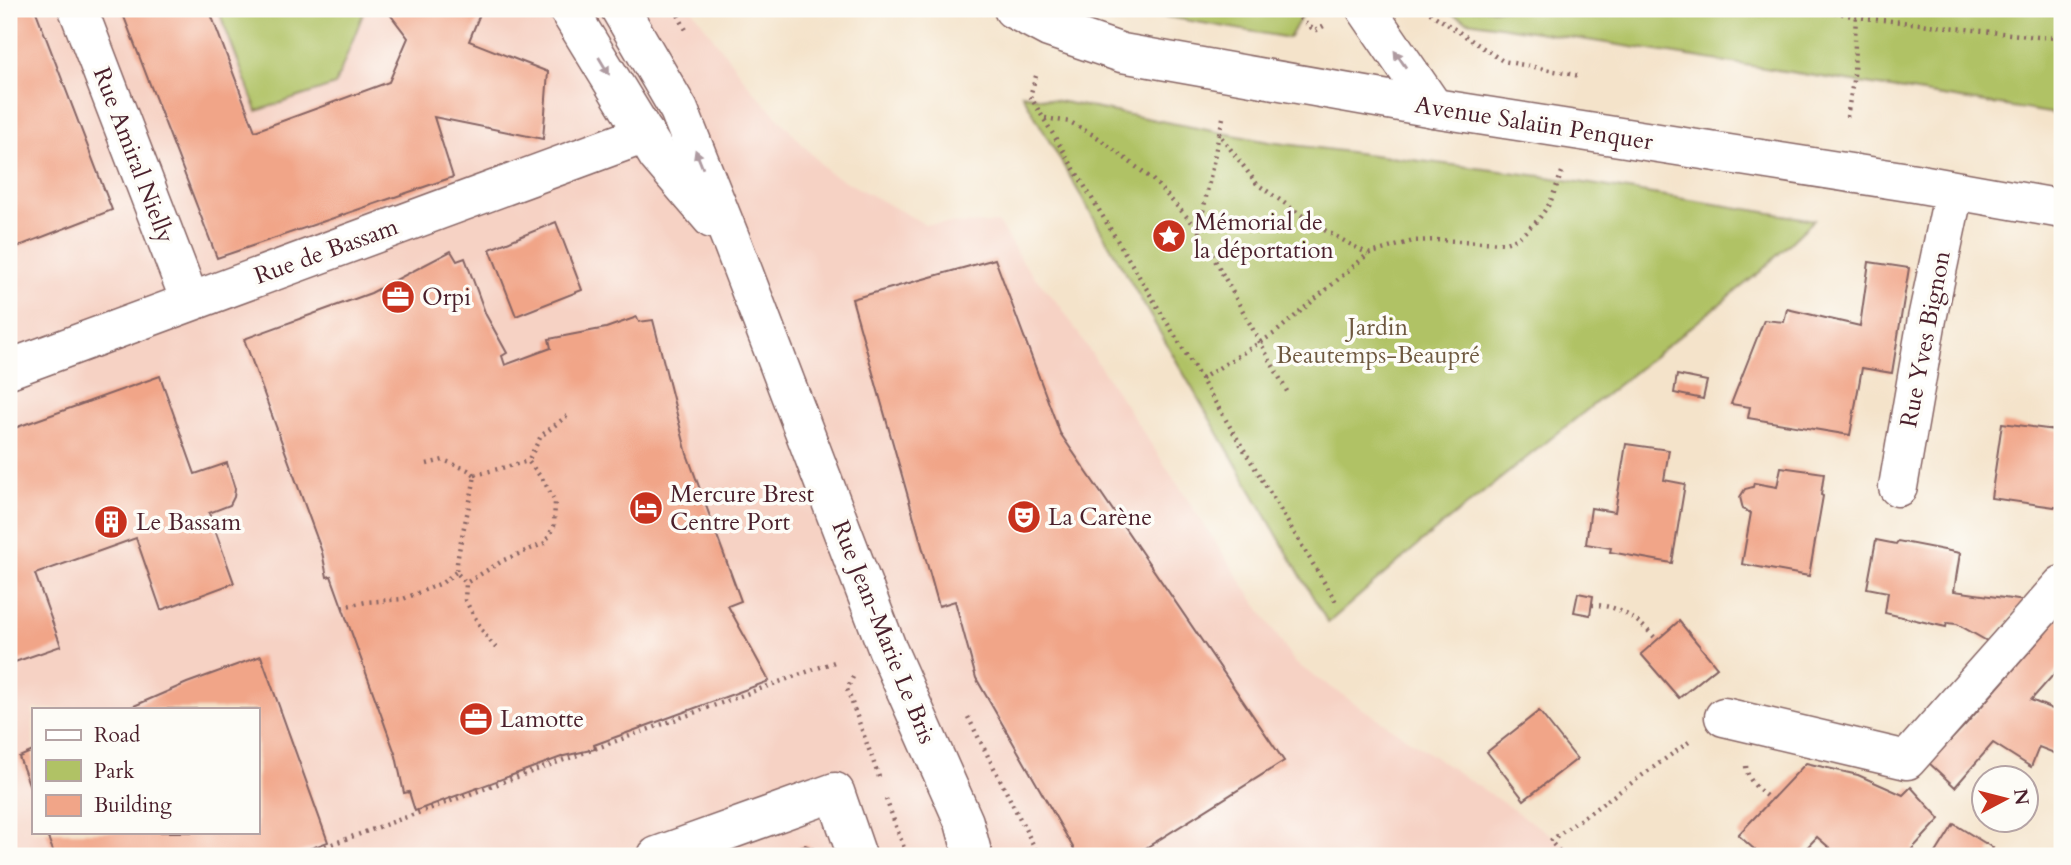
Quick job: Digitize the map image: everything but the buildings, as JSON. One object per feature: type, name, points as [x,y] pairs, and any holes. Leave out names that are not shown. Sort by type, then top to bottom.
[{"type":"main road","name":"Rue Amiral Nielly","points":[[78,9],[190,301]]},
{"type":"main road","name":"Rue Jean-Marie Le Bris","points":[[568,9],[658,156],[733,245]]},
{"type":"main road","name":"Rue Jean-Marie Le Bris","points":[[620,9],[679,110],[887,649],[968,839],[993,856]]},
{"type":"main road","name":"Avenue Salaün Penquer","points":[[1013,9],[1061,33],[1122,53],[1434,108],[1888,178],[2062,209]]},
{"type":"main road","points":[[1366,9],[1434,108]]},
{"type":"main road","name":"Rue de Bassam","points":[[9,369],[645,134]]},
{"type":"main road","name":"Rue Yves Bignon","points":[[1898,487],[1927,319],[1954,191]]},
{"type":"main road","points":[[1724,717],[1908,760],[2062,585]]},
{"type":"main road","points":[[657,856],[835,792],[857,856]]},
{"type":"path","points":[[1289,9],[1315,31]]},
{"type":"path","points":[[1424,9],[1503,61],[1580,76]]},
{"type":"path","points":[[1821,9],[1856,17],[2062,38]]},
{"type":"path","points":[[1847,117],[1854,75],[1856,9]]},
{"type":"path","points":[[1036,76],[1030,96],[1336,602]]},
{"type":"path","points":[[1044,118],[1070,122],[1097,137],[1152,179],[1199,231],[1289,395]]},
{"type":"path","points":[[1199,231],[1223,118]]},
{"type":"path","points":[[1219,134],[1257,184],[1317,226],[1368,254]]},
{"type":"path","points":[[1201,379],[1275,333],[1368,254],[1413,241],[1504,243],[1517,239],[1538,220],[1550,203],[1562,170]]},
{"type":"path","points":[[475,475],[528,461],[541,436],[567,416]]},
{"type":"path","points":[[427,464],[443,460],[475,475]]},
{"type":"path","points":[[466,583],[504,560],[545,543],[554,526],[555,502],[544,481],[528,461]]},
{"type":"path","points":[[342,607],[403,599],[442,583],[456,572],[475,475]]},
{"type":"path","points":[[456,572],[466,583],[466,600],[485,635],[496,648]]},
{"type":"path","points":[[1592,606],[1619,610],[1646,628],[1657,640]]},
{"type":"path","points":[[299,856],[837,661]]},
{"type":"path","points":[[847,689],[907,856]]},
{"type":"path","points":[[967,716],[1039,856]]},
{"type":"path","points":[[1564,856],[1550,841],[1724,717]]},
{"type":"shaded area","points":[[9,9],[692,9],[750,87],[828,172],[925,224],[998,223],[1027,268],[1061,307],[1295,663],[1582,856],[9,856]]},
{"type":"green space","points":[[218,9],[365,9],[335,85],[257,111]]},
{"type":"green space","points":[[1121,9],[1306,9],[1289,38]]},
{"type":"green space","points":[[1442,9],[2062,9],[2062,115],[1467,21]]},
{"type":"green space","name":"Jardin Beautemps-Beaupré","points":[[1022,94],[1269,142],[1541,176],[1814,220],[1760,272],[1426,538],[1328,623]]},
{"type":"place","name":"Mémorial de la déportation","points":[[1169,236]]},
{"type":"place","name":"Orpi","points":[[398,297]]},
{"type":"place","name":"Mercure Brest Centre Port","points":[[646,508]]},
{"type":"place","name":"La Carène","points":[[1024,517]]},
{"type":"place","name":"Le Bassam","points":[[111,522]]},
{"type":"place","name":"Lamotte","points":[[476,719]]}]
